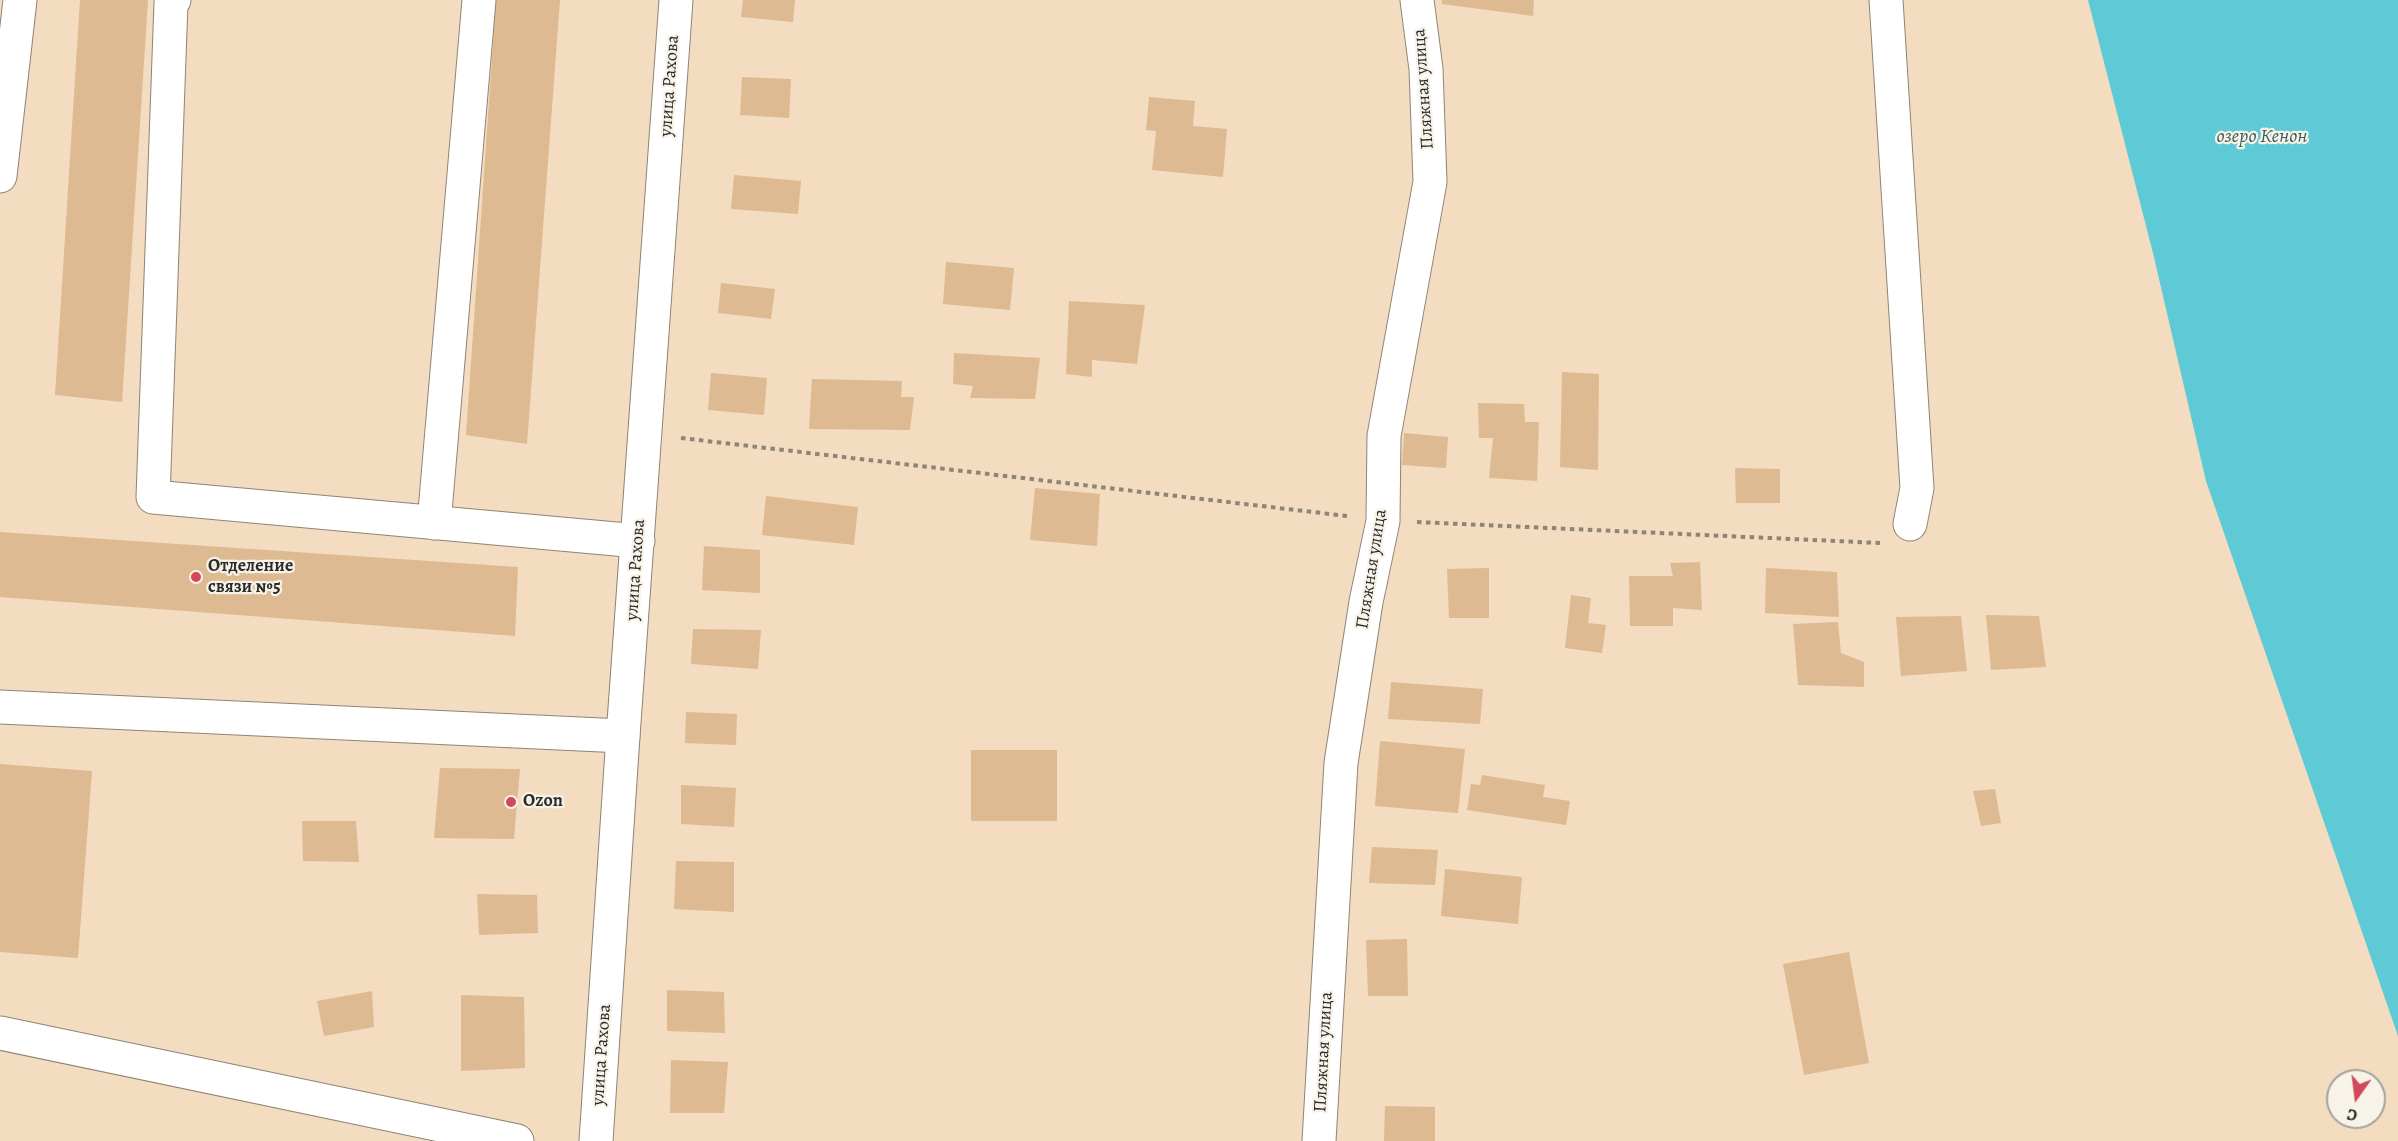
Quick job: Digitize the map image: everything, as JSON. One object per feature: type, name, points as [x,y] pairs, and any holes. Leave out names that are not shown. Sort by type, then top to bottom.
[{"type":"street","points":[[0,176],[20,0]]},
{"type":"street","points":[[174,0],[171,3],[153,497],[638,541]]},
{"type":"street","points":[[434,523],[479,0]]},
{"type":"street","name":"улица Рахова","points":[[596,1141],[622,736],[676,0]]},
{"type":"street","name":"Пляжная улица","points":[[1319,1141],[1341,763],[1366,602],[1383,520],[1384,436],[1430,182],[1426,69],[1417,0]]},
{"type":"street","points":[[1886,0],[1917,488],[1910,524]]},
{"type":"street","points":[[0,707],[622,736]]},
{"type":"street","points":[[0,1033],[518,1141]]},
{"type":"path","points":[[645,433],[1383,520],[1889,544],[1910,524]]},
{"type":"water","name":"озеро Кенон","points":[[2088,0],[2398,0],[2398,1036],[2206,481],[2153,253]]},
{"type":"building","points":[[80,0],[148,0],[122,402],[55,395]]},
{"type":"building","points":[[496,0],[560,0],[527,444],[466,435]]},
{"type":"building","points":[[743,0],[795,0],[793,22],[741,17]]},
{"type":"building","points":[[1442,0],[1534,0],[1533,16],[1442,4]]},
{"type":"building","points":[[742,77],[791,79],[789,118],[740,115]]},
{"type":"building","points":[[1149,97],[1195,101],[1193,126],[1227,129],[1223,177],[1152,170],[1156,131],[1146,130]]},
{"type":"building","points":[[734,175],[801,181],[798,214],[731,209]]},
{"type":"building","points":[[946,262],[1014,268],[1010,310],[943,304]]},
{"type":"building","points":[[721,283],[775,289],[771,319],[718,313]]},
{"type":"building","points":[[1069,301],[1145,305],[1137,364],[1092,360],[1092,377],[1066,374]]},
{"type":"building","points":[[954,353],[1040,358],[1035,399],[970,398],[973,386],[953,384]]},
{"type":"building","points":[[1562,372],[1599,374],[1598,470],[1560,467]]},
{"type":"building","points":[[711,373],[767,378],[764,415],[708,410]]},
{"type":"building","points":[[812,379],[902,381],[901,397],[914,397],[910,430],[809,429]]},
{"type":"building","points":[[1478,403],[1524,404],[1525,422],[1539,422],[1537,481],[1489,478],[1493,438],[1479,438]]},
{"type":"building","points":[[1404,433],[1448,437],[1446,468],[1402,465]]},
{"type":"building","points":[[1735,468],[1780,469],[1780,503],[1736,503]]},
{"type":"building","points":[[1035,488],[1100,494],[1097,546],[1030,540]]},
{"type":"building","points":[[766,496],[858,507],[854,545],[762,535]]},
{"type":"building","points":[[0,532],[518,567],[515,636],[0,597]]},
{"type":"building","points":[[704,546],[760,550],[760,593],[702,590]]},
{"type":"building","points":[[1700,562],[1702,610],[1673,608],[1673,626],[1630,626],[1629,576],[1673,576],[1670,563]]},
{"type":"building","points":[[1489,568],[1489,618],[1449,618],[1447,569]]},
{"type":"building","points":[[1766,568],[1837,572],[1839,617],[1765,613]]},
{"type":"building","points":[[1571,595],[1591,598],[1588,623],[1606,625],[1602,653],[1565,648]]},
{"type":"building","points":[[1986,615],[2039,616],[2046,667],[1991,670]]},
{"type":"building","points":[[1961,616],[1967,671],[1901,676],[1896,617]]},
{"type":"building","points":[[1838,622],[1841,653],[1864,662],[1864,687],[1798,685],[1793,624]]},
{"type":"building","points":[[693,629],[761,630],[758,669],[691,664]]},
{"type":"building","points":[[1391,682],[1483,689],[1480,724],[1388,719]]},
{"type":"building","points":[[686,712],[737,714],[736,745],[685,743]]},
{"type":"building","points":[[1380,741],[1465,749],[1458,813],[1375,806]]},
{"type":"building","points":[[971,750],[1057,750],[1057,821],[971,821]]},
{"type":"building","points":[[0,764],[92,771],[78,958],[0,952]]},
{"type":"building","points":[[440,768],[520,769],[514,839],[434,838]]},
{"type":"building","points":[[1482,775],[1545,785],[1543,797],[1570,801],[1566,825],[1467,810],[1471,784],[1480,785]]},
{"type":"building","points":[[681,785],[736,788],[734,827],[681,824]]},
{"type":"building","points":[[1995,789],[2001,823],[1981,826],[1973,791]]},
{"type":"building","points":[[302,821],[356,821],[359,862],[303,861]]},
{"type":"building","points":[[1372,847],[1438,850],[1435,885],[1369,883]]},
{"type":"building","points":[[676,861],[734,862],[734,912],[674,909]]},
{"type":"building","points":[[1445,869],[1522,877],[1518,924],[1441,916]]},
{"type":"building","points":[[477,894],[537,895],[538,933],[479,935]]},
{"type":"building","points":[[1407,939],[1408,996],[1368,996],[1366,940]]},
{"type":"building","points":[[1849,952],[1869,1063],[1804,1075],[1783,964]]},
{"type":"building","points":[[667,990],[724,992],[725,1033],[667,1031]]},
{"type":"building","points":[[372,991],[374,1027],[324,1036],[317,1001]]},
{"type":"building","points":[[461,995],[524,997],[525,1068],[461,1071]]},
{"type":"building","points":[[671,1060],[728,1062],[724,1113],[670,1113]]},
{"type":"building","points":[[1385,1106],[1435,1107],[1435,1141],[1384,1141]]},
{"type":"place","name":"Отделение связи №5","points":[[196,577]]},
{"type":"place","name":"Ozon","points":[[511,802]]}]
